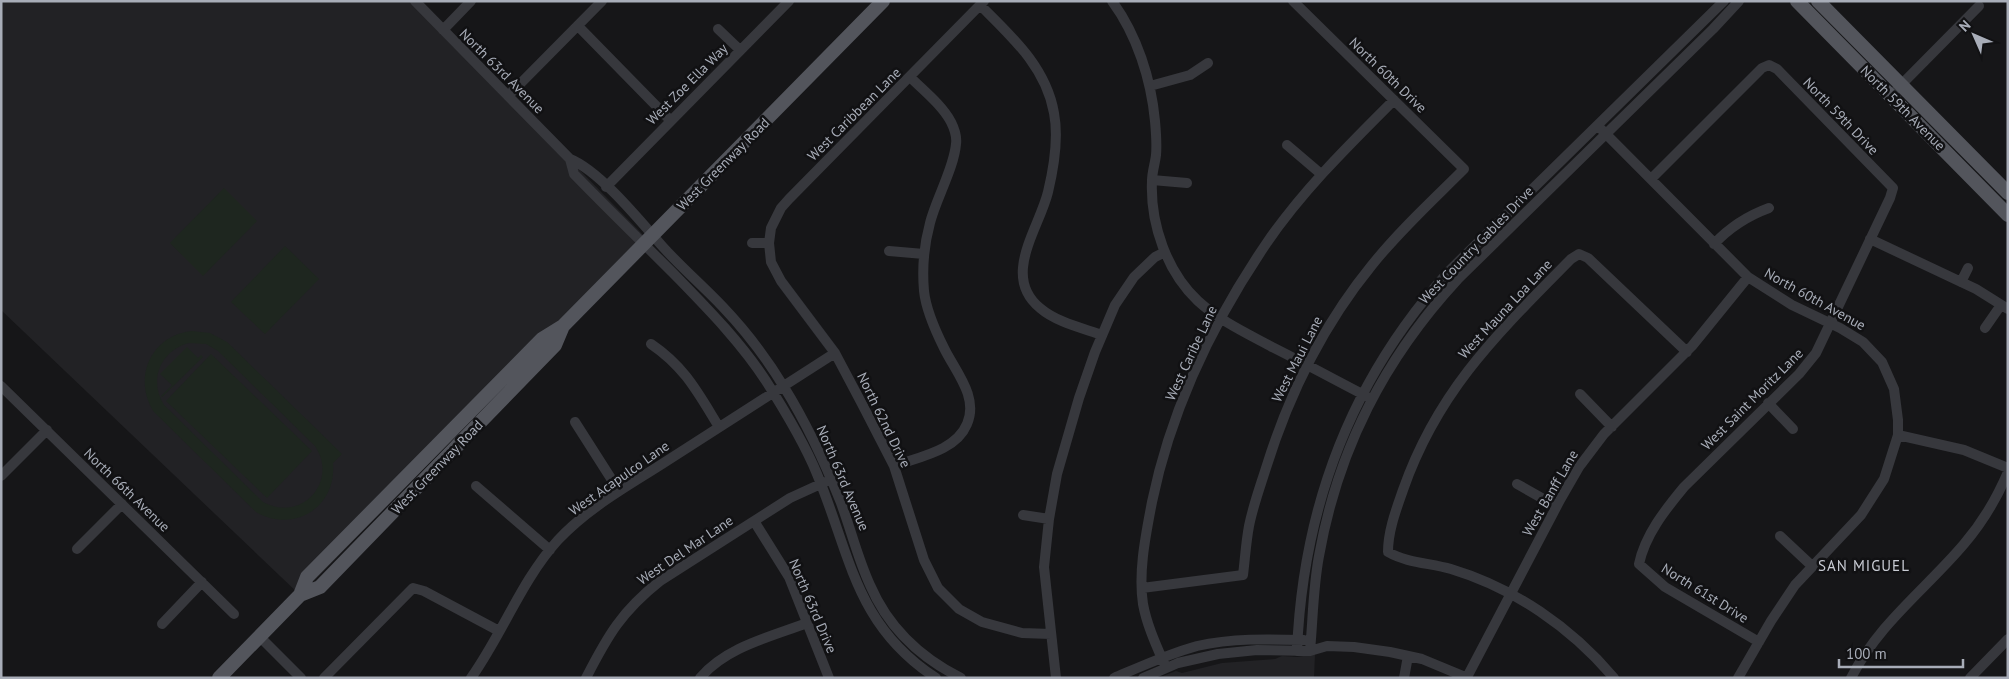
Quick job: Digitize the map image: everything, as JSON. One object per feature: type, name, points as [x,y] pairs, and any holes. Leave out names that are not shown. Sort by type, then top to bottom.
[{"type":"main road","name":"West Greenway Road","points":[[219,678],[300,595],[308,577],[542,338],[563,326],[883,1]]},
{"type":"main road","name":"North 59th Avenue","points":[[1797,1],[2008,215]]},
{"type":"main road","name":"North 59th Avenue","points":[[1818,1],[2008,193]]},
{"type":"main road","name":"West Greenway Road","points":[[300,595],[320,587],[555,345],[563,326]]},
{"type":"main road","points":[[425,459],[431,473]]},
{"type":"street","name":"North 63rd Avenue","points":[[415,1],[570,159],[583,165],[606,187],[648,240],[751,359],[798,434],[821,484],[857,587],[871,613],[887,635],[905,654],[936,678]]},
{"type":"street","points":[[443,30],[471,1]]},
{"type":"street","points":[[508,96],[602,1]]},
{"type":"street","name":"West Zoe Ella Way","points":[[606,187],[789,1]]},
{"type":"street","name":"North 60th Drive","points":[[1293,1],[1464,169]]},
{"type":"street","name":"West Country Gables Drive","points":[[1297,651],[1303,577],[1310,537],[1333,459],[1362,394],[1388,348],[1434,288],[1724,1]]},
{"type":"street","name":"West Country Gables Drive","points":[[1310,645],[1316,577],[1328,512],[1343,461],[1371,399],[1400,352],[1444,295],[1714,29],[1739,1]]},
{"type":"street","points":[[1113,2],[1127,23],[1137,46],[1150,86],[1155,121],[1156,154],[1152,180],[1152,204],[1165,252],[1175,273],[1198,301],[1220,319],[1371,399]]},
{"type":"street","points":[[982,3],[1030,58],[1042,76],[1054,113],[1056,153],[1048,194],[1022,263],[1022,278],[1033,302],[1041,310],[1102,335]]},
{"type":"street","name":"West Caribbean Lane","points":[[769,243],[770,228],[781,208],[982,3]]},
{"type":"street","points":[[1890,95],[1979,6]]},
{"type":"street","points":[[578,26],[670,120]]},
{"type":"street","points":[[718,29],[740,50]]},
{"type":"street","points":[[1150,86],[1190,75],[1208,63]]},
{"type":"street","name":"North 59th Drive","points":[[1651,179],[1762,68],[1769,65],[1777,69],[1892,188]]},
{"type":"street","points":[[894,466],[951,444],[963,432],[970,413],[969,398],[962,379],[944,349],[925,300],[924,254],[930,222],[957,143],[950,121],[941,109],[910,78]]},
{"type":"street","name":"West Caribe Lane","points":[[1166,668],[1146,619],[1142,588],[1147,530],[1158,476],[1179,412],[1196,369],[1220,319],[1266,243],[1321,174],[1394,100]]},
{"type":"street","name":"North 60th Avenue","points":[[1598,126],[1748,276],[1792,305],[1863,342],[1882,362],[1894,389],[1898,435],[1890,464],[1875,496],[1845,534],[1812,566],[1795,586],[1738,678]]},
{"type":"street","points":[[1287,145],[1321,174]]},
{"type":"street","name":"North 63rd Avenue","points":[[570,159],[574,174],[728,312],[753,343],[784,386],[810,433],[831,479],[866,577],[881,606],[913,646],[935,664],[961,678]]},
{"type":"street","name":"West Maui Lane","points":[[1142,588],[1243,575],[1249,526],[1262,478],[1279,426],[1306,364],[1336,314],[1371,266],[1390,244],[1464,169]]},
{"type":"street","points":[[1152,180],[1187,183]]},
{"type":"street","name":"West Saint Moritz Lane","points":[[1639,564],[1641,553],[1656,525],[1684,487],[1807,365],[1816,352],[1890,198],[1892,188]]},
{"type":"street","points":[[1714,244],[1735,224],[1746,217],[1769,208]]},
{"type":"street","points":[[1870,239],[1961,282],[2004,307],[1985,328]]},
{"type":"street","points":[[752,242],[769,243]]},
{"type":"street","name":"North 62nd Drive","points":[[769,243],[772,262],[781,281],[834,353],[894,466],[924,560],[938,588],[959,609],[982,622],[1022,633],[1051,634]]},
{"type":"street","points":[[889,251],[924,254]]},
{"type":"street","points":[[1056,678],[1044,566],[1049,519],[1057,474],[1068,430],[1102,335],[1123,292],[1144,267],[1165,252]]},
{"type":"street","name":"West Mauna Loa Lane","points":[[1510,594],[1452,569],[1399,558],[1388,552],[1388,541],[1407,479],[1425,438],[1449,396],[1471,364],[1495,336],[1579,254],[1588,258],[1687,352]]},
{"type":"street","points":[[1961,282],[1968,268]]},
{"type":"street","name":"West Banff Lane","points":[[1467,677],[1556,506],[1579,467],[1612,427],[1687,352],[1748,276]]},
{"type":"street","points":[[651,344],[669,357],[685,373],[719,427]]},
{"type":"street","name":"West Acapulco Lane","points":[[471,678],[524,586],[550,550],[580,519],[619,491],[834,353]]},
{"type":"street","name":"North 66th Avenue","points":[[1,386],[234,614]]},
{"type":"street","points":[[1580,394],[1612,427]]},
{"type":"street","points":[[1768,403],[1793,429]]},
{"type":"street","points":[[575,422],[619,491]]},
{"type":"street","points":[[1,476],[46,430]]},
{"type":"street","points":[[1898,435],[1964,450],[2008,468]]},
{"type":"street","points":[[1851,678],[1863,654],[1885,626],[1956,553],[1975,530],[1996,497],[2008,472]]},
{"type":"street","name":"West Del Mar Lane","points":[[586,678],[608,635],[640,596],[660,581],[790,498],[831,479]]},
{"type":"street","points":[[1517,484],[1556,506]]},
{"type":"street","points":[[476,486],[550,550]]},
{"type":"street","points":[[77,549],[122,504]]},
{"type":"street","points":[[1023,515],[1049,519]]},
{"type":"street","name":"North 63rd Drive","points":[[754,521],[789,577],[829,678]]},
{"type":"street","points":[[1780,536],[1812,566]]},
{"type":"street","name":"North 61st Drive","points":[[1639,564],[1665,587],[1759,642]]},
{"type":"street","points":[[162,624],[202,582]]},
{"type":"street","points":[[324,678],[413,588],[424,590],[499,631]]},
{"type":"street","points":[[1510,594],[1538,609],[1563,629],[1594,656],[1614,678]]},
{"type":"street","points":[[700,678],[715,663],[729,654],[807,623]]},
{"type":"street","points":[[260,636],[301,678]]},
{"type":"street","points":[[1114,678],[1162,657],[1213,643],[1251,639],[1298,640],[1310,645],[1372,649],[1422,659],[1467,677]]},
{"type":"street","points":[[1971,678],[2008,639]]},
{"type":"street","points":[[1143,678],[1166,668],[1198,658],[1237,651],[1297,651],[1310,645]]},
{"type":"street","points":[[1404,678],[1408,656]]},
{"type":"shaded area","points":[[1,1],[415,1],[648,240],[300,595],[1,310]]},
{"type":"shaded area","points":[[224,188],[257,221],[203,276],[170,243]]},
{"type":"shaded area","points":[[285,246],[319,279],[265,334],[231,302]]},
{"type":"shaded area","points":[[191,331],[210,333],[227,342],[342,454],[333,463],[332,479],[328,492],[320,504],[310,512],[298,518],[285,520],[270,518],[256,512],[154,412],[145,386],[145,373],[149,361],[156,350],[165,341]],"holes":[[[189,343],[206,344],[218,351],[315,446],[321,460],[322,473],[319,485],[312,495],[302,503],[291,507],[277,507],[263,502],[164,405],[159,395],[157,376],[165,359],[171,352]]]},
{"type":"shaded area","points":[[187,347],[198,358],[201,355],[203,357],[162,397],[172,385],[160,374]]},
{"type":"shaded area","points":[[211,354],[312,451],[267,498],[166,401]]},
{"type":"shaded area","points":[[1315,654],[1314,678],[1158,678],[1176,671],[1182,673],[1222,663]]},
{"type":"district","name":"SAN MIGUEL","points":[[1864,565]]}]
